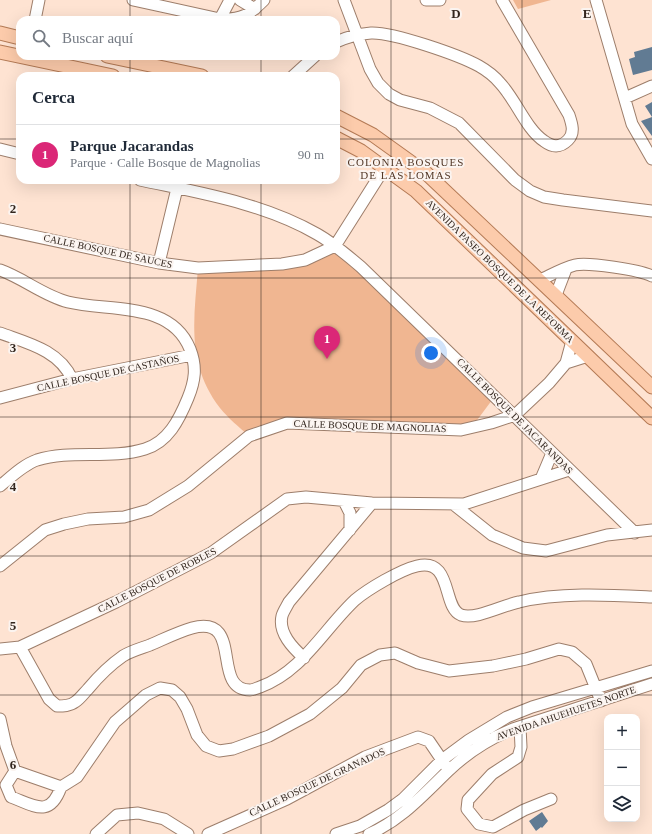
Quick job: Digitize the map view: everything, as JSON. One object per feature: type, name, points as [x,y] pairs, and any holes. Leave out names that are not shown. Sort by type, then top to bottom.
[{"type":"main road","points":[[0,33],[16,37]]},
{"type":"main road","points":[[0,52],[16,55]]},
{"type":"main road","points":[[38,60],[94,72]]},
{"type":"main road","points":[[126,60],[183,72]]},
{"type":"main road","name":"AVENIDA PASEO BOSQUE DE LA REFORMA","points":[[340,118],[373,135],[386,144],[426,173],[454,197],[652,387]]},
{"type":"main road","name":"AVENIDA PASEO BOSQUE DE LA REFORMA","points":[[340,140],[361,151],[385,167],[439,211],[652,418]]},
{"type":"main road","points":[[439,211],[445,211],[450,208],[454,203],[454,197]]},
{"type":"main road","points":[[456,229],[460,218],[470,214]]},
{"type":"street","points":[[36,16],[39,0]]},
{"type":"street","points":[[134,0],[206,16]]},
{"type":"street","points":[[222,16],[230,0]]},
{"type":"street","points":[[240,0],[255,9]]},
{"type":"street","points":[[246,16],[264,0]]},
{"type":"street","points":[[344,0],[356,35],[370,69],[378,83],[389,94],[400,100],[444,114],[459,123],[515,180],[530,191],[544,197],[652,211]]},
{"type":"street","points":[[426,0],[440,0]]},
{"type":"street","points":[[340,41],[356,35],[372,33],[390,34],[444,52],[479,66],[499,81],[510,94],[532,130],[542,141],[552,146],[563,145],[571,138],[573,126],[569,115],[502,0]]},
{"type":"street","points":[[596,0],[632,124],[652,159]]},
{"type":"street","points":[[301,72],[312,60]]},
{"type":"street","points":[[625,98],[652,86]]},
{"type":"street","points":[[0,149],[16,153]]},
{"type":"street","points":[[335,246],[385,167]]},
{"type":"street","points":[[159,263],[178,184]]},
{"type":"street","name":"CALLE BOSQUE DE JACARANDAS","points":[[178,184],[266,211],[292,221],[335,246],[361,267],[635,533]]},
{"type":"street","name":"CALLE BOSQUE DE SAUCES","points":[[0,229],[159,263],[198,268],[282,264],[305,260],[335,246]]},
{"type":"street","points":[[540,280],[576,265],[589,265],[633,271],[652,276]]},
{"type":"street","points":[[556,295],[566,269]]},
{"type":"street","points":[[0,270],[13,274],[66,301],[87,306],[146,313],[163,318],[176,327],[186,339],[192,355],[195,370],[194,384],[182,414],[172,430],[160,442],[146,449],[124,454],[59,456],[37,460],[22,468],[0,486]]},
{"type":"street","points":[[0,332],[54,356],[64,364],[72,379]]},
{"type":"street","name":"CALLE BOSQUE DE MAGNOLIAS","points":[[0,566],[45,530],[88,519],[124,517],[149,510],[188,486],[249,436],[269,428],[287,423],[295,423],[461,430],[515,416],[549,383],[566,363],[572,341]]},
{"type":"street","name":"CALLE BOSQUE DE CASTAÑOS","points":[[0,398],[72,379],[192,355]]},
{"type":"street","points":[[566,363],[588,356]]},
{"type":"street","points":[[541,479],[552,453]]},
{"type":"street","name":"CALLE BOSQUE DE ROBLES","points":[[0,649],[20,647],[116,602],[211,553],[287,500],[306,497],[372,503],[464,504],[569,470]]},
{"type":"street","points":[[344,500],[350,513],[350,530]]},
{"type":"street","points":[[473,520],[472,511],[475,501]]},
{"type":"street","points":[[304,658],[287,639],[282,627],[282,616],[289,602],[372,503]]},
{"type":"street","points":[[453,504],[492,535],[523,548],[538,550],[546,551],[607,535],[652,530]]},
{"type":"street","points":[[607,535],[618,517]]},
{"type":"street","points":[[20,647],[49,699],[57,706],[66,706],[75,702],[100,676],[124,655],[204,626],[216,630],[223,639],[230,679],[238,688],[251,690],[266,685],[281,677],[304,658],[356,600],[380,583],[416,566],[428,565],[439,572],[446,584],[455,610],[460,615],[471,616],[519,602],[555,596],[652,597]]},
{"type":"street","points":[[16,771],[6,785],[10,797],[38,807],[48,807],[56,801],[61,787],[77,777],[115,722],[146,695],[160,688],[172,690],[180,697],[187,709],[197,735],[206,746],[219,751],[233,749],[269,736],[310,714],[342,688],[361,665],[380,655],[395,653],[418,663],[449,671],[493,666],[526,659],[559,649],[572,652],[586,664],[601,701]]},
{"type":"street","name":"AVENIDA AHUEHUETES NORTE","points":[[336,834],[360,826],[388,810],[403,799],[442,760],[469,740],[507,717],[532,707],[597,689],[652,671]]},
{"type":"street","name":"AVENIDA AHUEHUETES NORTE","points":[[368,834],[396,819],[417,802],[449,770],[475,748],[493,737],[652,684]]},
{"type":"street","points":[[0,719],[6,746],[16,771],[61,787]]},
{"type":"street","points":[[520,727],[521,747],[518,757],[492,774],[468,800],[467,809],[479,824],[493,826],[524,810],[552,799]]},
{"type":"street","name":"CALLE BOSQUE DE GRANADOS","points":[[208,834],[287,799],[365,757],[418,737],[429,741],[449,770]]},
{"type":"street","points":[[96,834],[116,815],[138,813],[164,819],[188,834]]},
{"type":"shaded area","points":[[513,0],[551,0],[518,9]]},
{"type":"shaded area","points":[[335,246],[495,396],[472,427],[287,423],[249,436],[220,408],[209,391],[197,358],[194,323],[198,268],[285,264]]},
{"type":"building","points":[[652,47],[652,70],[633,75],[629,59],[635,57],[634,52]]},
{"type":"building","points":[[652,102],[652,117],[645,106]]},
{"type":"building","points":[[652,117],[652,136],[641,121]]},
{"type":"building","points":[[542,812],[548,821],[542,828],[541,827],[536,831],[529,821]]},
{"type":"place","name":"Parque Jacarandas","points":[[327,359]]},
{"type":"district","name":"COLONIA BOSQUES DE LAS LOMAS","points":[[406,168]]}]
